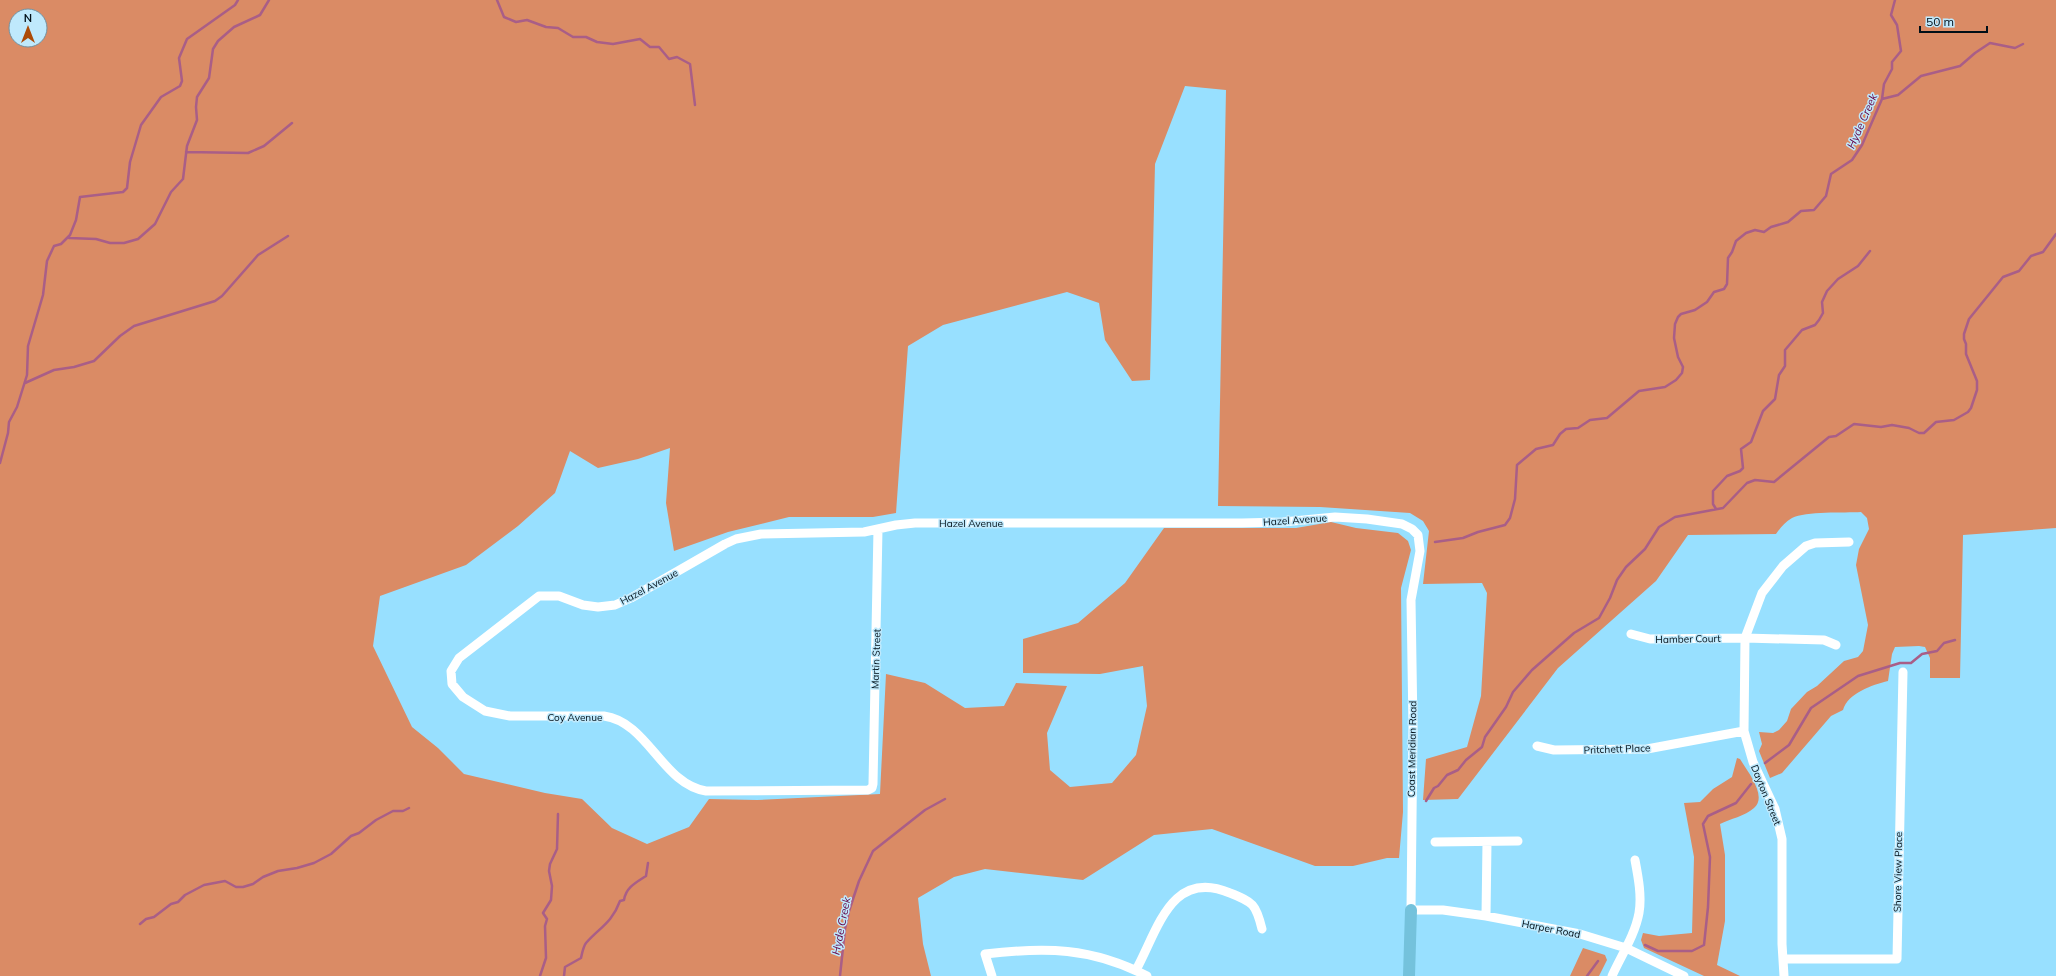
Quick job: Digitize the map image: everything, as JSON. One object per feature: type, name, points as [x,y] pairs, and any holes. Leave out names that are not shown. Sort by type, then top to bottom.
[{"type":"main road","name":"Coast Meridian Road","points":[[1409,976],[1411,910]]},
{"type":"street","name":"Hazel Avenue","points":[[552,594],[583,605],[606,606],[631,598],[736,539],[761,534],[864,532],[915,523],[1242,523],[1283,522],[1335,517],[1380,520],[1409,527]]},
{"type":"street","name":"Coast Meridian Road","points":[[1409,527],[1418,535],[1420,546],[1411,600],[1413,735],[1411,910]]},
{"type":"street","name":"Martin Street","points":[[872,788],[878,529]]},
{"type":"street","points":[[1745,638],[1762,593],[1783,566],[1806,546],[1815,543],[1849,542]]},
{"type":"street","name":"Coy Avenue","points":[[552,594],[536,597],[455,662],[451,671],[451,681],[463,697],[485,711],[501,716],[604,716],[617,719],[628,726],[682,781],[694,788],[706,791],[868,790],[872,788]]},
{"type":"street","name":"Hamber Court","points":[[1632,634],[1650,639],[1745,638],[1824,640],[1836,645]]},
{"type":"street","name":"Dayton Street","points":[[1745,638],[1744,731],[1753,762],[1775,809],[1782,839],[1784,976]]},
{"type":"street","name":"Shore View Place","points":[[1783,959],[1896,959],[1903,672]]},
{"type":"street","name":"Pritchett Place","points":[[1537,746],[1554,750],[1646,749],[1744,731]]},
{"type":"street","points":[[1435,842],[1518,841]]},
{"type":"street","points":[[1486,916],[1487,842]]},
{"type":"street","points":[[1612,976],[1626,948],[1639,913],[1636,860]]},
{"type":"street","points":[[1136,970],[1171,903],[1183,893],[1193,889],[1214,887],[1248,900],[1256,908],[1262,929]]},
{"type":"street","name":"Harper Road","points":[[1411,910],[1443,910],[1564,930],[1626,948],[1684,976]]},
{"type":"street","points":[[992,976],[985,954],[1032,949],[1066,950],[1102,957],[1136,970],[1146,976]]},
{"type":"shaded area","points":[[0,0],[2056,0],[2056,528],[1963,535],[1960,678],[1930,678],[1930,658],[1925,647],[1895,647],[1892,654],[1888,681],[1868,687],[1855,694],[1843,710],[1831,716],[1782,773],[1770,778],[1759,751],[1762,744],[1759,732],[1773,733],[1779,730],[1787,721],[1791,709],[1807,692],[1817,686],[1844,661],[1858,657],[1863,651],[1868,625],[1856,565],[1859,549],[1869,529],[1867,518],[1861,512],[1816,513],[1798,516],[1787,521],[1776,534],[1688,535],[1656,581],[1558,668],[1458,799],[1423,800],[1426,759],[1467,747],[1481,696],[1487,593],[1482,583],[1423,584],[1429,531],[1423,521],[1410,513],[1320,507],[1218,506],[1226,90],[1185,86],[1155,164],[1150,380],[1132,381],[1105,340],[1099,303],[1067,292],[943,325],[908,346],[896,513],[873,517],[789,517],[728,532],[674,551],[666,503],[670,448],[638,459],[598,468],[570,451],[555,493],[518,526],[466,565],[380,596],[373,646],[412,727],[438,748],[464,774],[545,793],[582,799],[612,828],[647,844],[689,827],[709,799],[757,800],[880,794],[886,674],[925,683],[965,708],[1004,706],[1016,683],[1067,686],[1047,733],[1050,770],[1070,787],[1112,783],[1136,755],[1147,706],[1143,666],[1100,674],[1023,673],[1023,639],[1078,623],[1125,583],[1164,528],[1296,528],[1331,522],[1356,528],[1398,533],[1408,541],[1411,550],[1401,588],[1403,812],[1399,858],[1387,858],[1353,866],[1315,866],[1212,829],[1154,835],[1083,880],[985,869],[954,877],[918,898],[923,944],[931,976],[0,976]]},
{"type":"shaded area","points":[[1737,758],[1740,759],[1755,784],[1759,797],[1758,803],[1750,811],[1720,824],[1725,855],[1725,921],[1717,965],[1740,976],[1704,976],[1644,948],[1641,940],[1643,933],[1659,936],[1692,933],[1694,857],[1684,803],[1700,802],[1713,789],[1732,777]]},
{"type":"shaded area","points":[[1583,948],[1605,955],[1607,960],[1599,976],[1570,976]]},
{"type":"waterway","points":[[0,463],[8,433],[9,422],[17,407],[27,375],[28,346],[43,295],[47,261],[54,246],[61,244],[70,235],[76,220],[80,197],[123,192],[127,188],[130,162],[141,125],[161,97],[180,86],[182,81],[179,58],[187,39],[235,5],[238,0]]},
{"type":"waterway","points":[[69,238],[96,239],[110,243],[124,243],[138,239],[155,224],[171,192],[183,179],[187,146],[197,120],[197,97],[209,78],[213,49],[218,41],[234,27],[260,15],[269,0]]},
{"type":"waterway","points":[[497,0],[504,17],[516,22],[527,20],[546,27],[558,28],[573,37],[586,37],[597,42],[613,44],[640,39],[650,47],[659,47],[669,59],[677,57],[690,64],[695,105]]},
{"type":"waterway","name":"Hyde Creek","points":[[1435,542],[1463,538],[1478,532],[1505,525],[1510,518],[1515,499],[1517,465],[1536,449],[1553,445],[1560,434],[1566,429],[1578,428],[1590,420],[1607,418],[1639,391],[1665,387],[1676,380],[1682,373],[1683,367],[1678,357],[1674,338],[1675,324],[1681,314],[1695,310],[1707,302],[1714,292],[1724,289],[1727,284],[1728,258],[1736,241],[1746,233],[1755,230],[1764,232],[1771,227],[1788,222],[1801,211],[1814,210],[1826,196],[1831,174],[1852,160],[1862,145],[1882,99],[1884,84],[1892,69],[1892,62],[1901,51],[1897,25],[1891,15],[1895,0]]},
{"type":"waterway","points":[[1882,99],[1898,95],[1921,76],[1960,66],[1990,43],[2015,48],[2023,44]]},
{"type":"waterway","points":[[186,152],[248,153],[264,146],[292,123]]},
{"type":"waterway","points":[[1426,801],[1434,788],[1438,786],[1447,775],[1458,770],[1466,760],[1482,747],[1485,737],[1506,707],[1513,692],[1532,670],[1574,633],[1599,618],[1610,598],[1617,580],[1626,567],[1645,549],[1659,527],[1675,517],[1723,508],[1747,483],[1755,480],[1774,482],[1829,437],[1836,436],[1854,424],[1881,427],[1892,425],[1909,428],[1919,433],[1924,433],[1936,422],[1954,420],[1968,412],[1971,408],[1977,390],[1977,381],[1966,354],[1966,344],[1964,339],[1964,334],[1969,319],[2003,277],[2019,271],[2031,256],[2043,252],[2056,234]]},
{"type":"waterway","points":[[25,383],[54,370],[74,367],[94,361],[120,336],[134,326],[215,301],[222,296],[258,255],[288,236]]},
{"type":"waterway","points":[[1716,509],[1713,504],[1713,491],[1727,476],[1740,471],[1743,468],[1741,449],[1751,442],[1763,411],[1775,399],[1779,375],[1785,366],[1785,350],[1802,330],[1815,325],[1819,320],[1823,313],[1822,302],[1827,291],[1838,279],[1858,266],[1870,251]]},
{"type":"waterway","points":[[1765,763],[1789,745],[1811,708],[1858,676],[1900,663],[1911,663],[1922,654],[1937,651],[1944,643],[1955,640]]},
{"type":"waterway","points":[[1645,945],[1658,951],[1692,951],[1704,945],[1708,907],[1710,857],[1703,824],[1708,816],[1736,803],[1751,784]]},
{"type":"waterway","name":"Hyde Creek","points":[[840,976],[845,929],[849,911],[859,881],[873,851],[925,810],[945,799]]},
{"type":"waterway","points":[[140,924],[146,919],[154,917],[171,904],[178,902],[185,895],[204,885],[225,881],[236,887],[243,887],[253,884],[263,877],[278,871],[314,863],[331,854],[351,836],[359,833],[376,820],[393,811],[403,811],[409,808]]},
{"type":"waterway","points":[[540,976],[546,958],[545,926],[547,919],[543,913],[551,900],[552,886],[549,871],[550,864],[557,849],[558,814]]},
{"type":"waterway","points":[[564,976],[565,967],[581,958],[583,948],[586,943],[613,915],[620,901],[624,900],[629,888],[646,876],[648,863]]},
{"type":"waterway","points":[[1587,976],[1598,961]]}]
